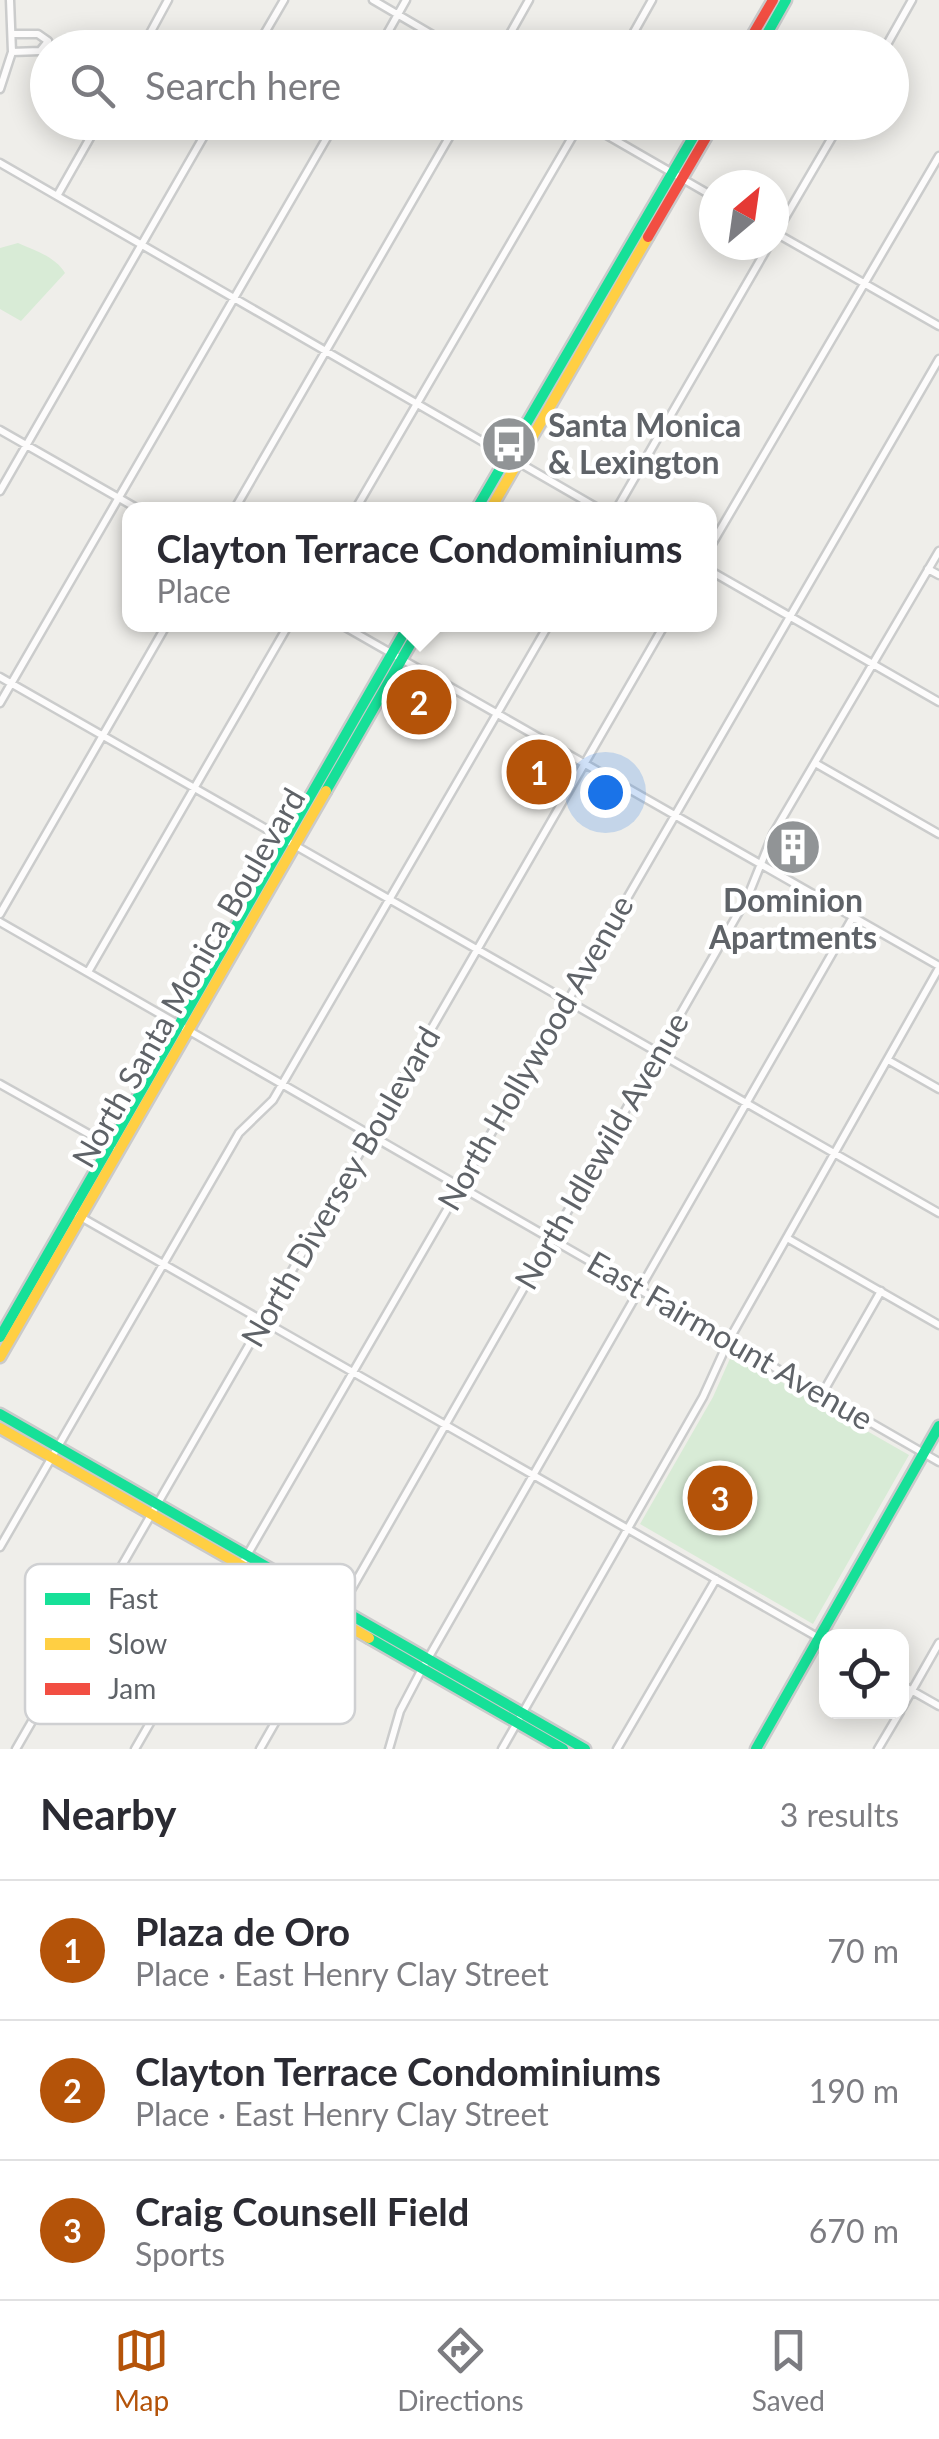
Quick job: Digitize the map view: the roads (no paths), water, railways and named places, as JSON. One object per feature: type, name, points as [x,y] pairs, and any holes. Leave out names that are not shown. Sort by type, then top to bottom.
[{"type":"street","points":[[0,90],[12,52],[10,0]]},
{"type":"street","points":[[152,30],[168,0]]},
{"type":"street","points":[[266,30],[284,0]]},
{"type":"street","points":[[373,0],[425,30]]},
{"type":"street","points":[[389,30],[406,0]]},
{"type":"street","points":[[512,30],[530,0]]},
{"type":"street","points":[[635,30],[652,0]]},
{"type":"street","points":[[756,30],[773,0]]},
{"type":"street","points":[[768,30],[786,0]]},
{"type":"street","points":[[894,30],[912,0]]},
{"type":"street","points":[[12,34],[30,34]]},
{"type":"street","points":[[12,52],[30,51]]},
{"type":"street","points":[[57,196],[90,140]]},
{"type":"street","points":[[0,491],[202,140]]},
{"type":"street","points":[[0,704],[326,140]]},
{"type":"street","points":[[239,502],[448,140]]},
{"type":"street","points":[[360,502],[572,140]]},
{"type":"street","points":[[614,140],[699,188]]},
{"type":"street","points":[[677,176],[694,140]]},
{"type":"street","points":[[482,502],[513,458],[677,176],[702,140]]},
{"type":"street","points":[[789,210],[830,140]]},
{"type":"street","points":[[717,535],[939,156]]},
{"type":"street","points":[[0,163],[587,502]]},
{"type":"street","points":[[789,242],[939,326]]},
{"type":"street","points":[[621,502],[760,260]]},
{"type":"street","name":"North Hollywood Avenue","points":[[242,1564],[939,359]]},
{"type":"street","points":[[0,430],[126,502]]},
{"type":"street","points":[[494,502],[513,458]]},
{"type":"street","name":"North Idlewild Avenue","points":[[355,1582],[748,896],[773,834],[939,551]]},
{"type":"street","points":[[928,569],[939,575]]},
{"type":"street","points":[[717,575],[939,702]]},
{"type":"street","points":[[0,914],[162,632]]},
{"type":"street","points":[[88,972],[284,632]]},
{"type":"street","points":[[354,632],[939,968],[502,1749]]},
{"type":"street","name":"North Santa Monica Boulevard","points":[[0,1337],[76,1214],[290,844],[396,657],[406,632]]},
{"type":"street","name":"North Santa Monica Boulevard","points":[[396,657],[416,632]]},
{"type":"street","points":[[0,1547],[239,1132],[265,1110],[282,1085],[544,632]]},
{"type":"street","name":"North Diversey Boulevard","points":[[124,1564],[660,632]]},
{"type":"street","points":[[0,677],[939,1213]]},
{"type":"street","points":[[815,763],[939,834]]},
{"type":"street","points":[[389,1749],[400,1711],[424,1664],[853,917]]},
{"type":"street","name":"East Fairmount Avenue","points":[[0,922],[939,1462]]},
{"type":"street","points":[[888,1060],[939,1089]]},
{"type":"street","points":[[0,1084],[114,1149]]},
{"type":"street","points":[[76,1214],[819,1638]]},
{"type":"street","name":"North Santa Monica Boulevard","points":[[0,1358],[76,1214]]},
{"type":"street","points":[[787,1238],[939,1324]]},
{"type":"street","points":[[822,1394],[881,1291]]},
{"type":"street","points":[[1,1422],[249,1564]]},
{"type":"street","points":[[828,1629],[939,1426]]},
{"type":"street","points":[[617,1749],[716,1579]]},
{"type":"street","points":[[355,1624],[518,1717],[585,1749]]},
{"type":"street","points":[[909,1695],[939,1643]]},
{"type":"street","points":[[756,1749],[819,1645]]},
{"type":"street","points":[[909,1688],[939,1706]]},
{"type":"street","points":[[518,1717],[563,1749]]},
{"type":"street","points":[[878,1749],[896,1719]]},
{"type":"street","name":"North Diversey Boulevard","points":[[16,1749],[31,1724]]},
{"type":"street","name":"North Hollywood Avenue","points":[[135,1749],[149,1724]]},
{"type":"street","name":"North Idlewild Avenue","points":[[260,1749],[274,1724]]},
{"type":"place","name":"Santa Monica & Lexington","points":[[509,444]]},
{"type":"place","name":"Clayton Terrace Condominiums","points":[[419,702]]},
{"type":"place","name":"Plaza de Oro","points":[[539,772]]},
{"type":"place","name":"Dominion Apartments","points":[[793,847]]},
{"type":"place","name":"Craig Counsell Field","points":[[720,1498]]}]
